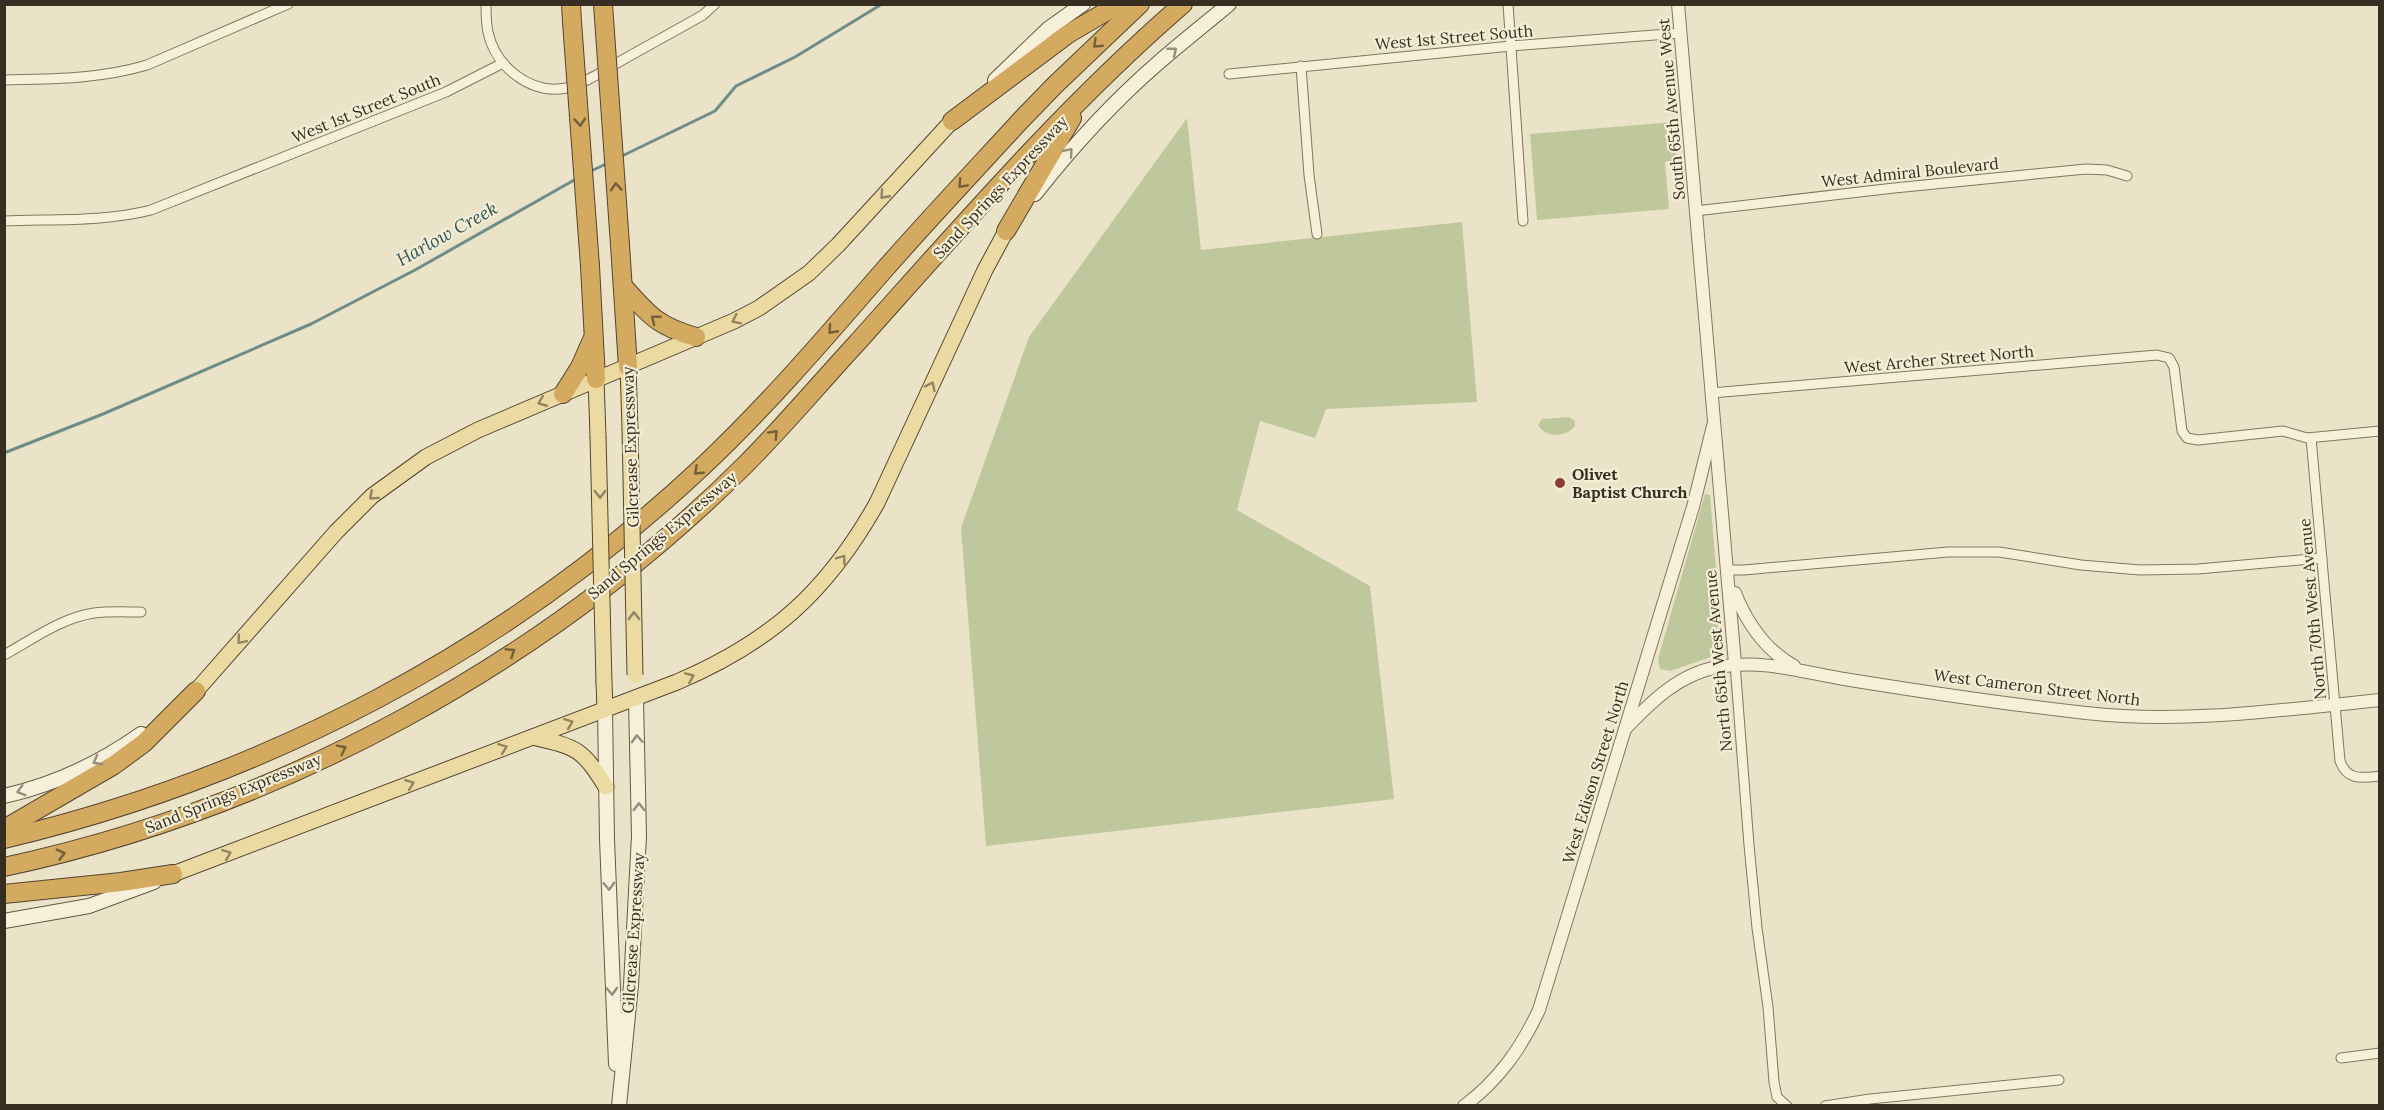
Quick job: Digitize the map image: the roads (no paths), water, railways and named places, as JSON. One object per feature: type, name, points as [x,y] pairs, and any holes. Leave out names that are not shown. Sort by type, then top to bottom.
[{"type":"highway","name":"Gilcrease Expressway","points":[[603,4],[628,367]]},
{"type":"highway","points":[[952,121],[1068,34],[1119,4]]},
{"type":"highway","name":"Sand Springs Expressway","points":[[4,839],[58,826],[164,794],[299,739],[351,714],[441,664],[557,588],[673,493],[749,421],[1030,111],[1140,4]]},
{"type":"highway","name":"Sand Springs Expressway","points":[[4,867],[64,853],[140,831],[218,803],[309,765],[428,703],[510,653],[561,618],[644,554],[742,467],[1017,166],[1087,93],[1183,4]]},
{"type":"highway","name":"Gilcrease Expressway","points":[[572,13],[596,379]]},
{"type":"highway","points":[[1006,231],[1087,93]]},
{"type":"highway","points":[[623,286],[656,321],[668,328],[696,337]]},
{"type":"highway","points":[[563,394],[580,367],[594,335]]},
{"type":"highway","points":[[4,829],[114,765],[144,743],[196,691]]},
{"type":"highway","points":[[4,894],[173,874]]},
{"type":"main road","points":[[4,796],[60,778],[105,757],[146,731],[196,691],[336,532],[390,481],[451,442],[628,367],[759,308],[809,273],[838,245],[952,121],[1048,29],[1083,4]]},
{"type":"main road","points":[[4,921],[89,906],[124,895],[532,736],[636,699],[734,656],[772,630],[830,576],[860,533],[877,503],[985,270],[1006,231],[1085,134],[1157,64],[1229,4]]},
{"type":"main road","name":"Gilcrease Expressway","points":[[619,1106],[631,985],[639,836],[628,367]]},
{"type":"main road","name":"Gilcrease Expressway","points":[[596,379],[606,787],[619,1106]]},
{"type":"main road","points":[[532,736],[574,749],[591,761],[606,787]]},
{"type":"street","points":[[4,80],[98,76],[122,72],[147,65],[288,4]]},
{"type":"street","points":[[486,4],[488,31],[493,47],[503,63],[521,79],[545,88],[566,88],[594,76],[703,15],[715,4]]},
{"type":"street","points":[[1508,4],[1523,221]]},
{"type":"street","name":"South 65th Avenue West","points":[[1678,4],[1695,211]]},
{"type":"street","name":"West 1st Street South","points":[[1229,74],[1511,46],[1681,33]]},
{"type":"street","name":"West 1st Street South","points":[[4,221],[97,218],[130,215],[151,210],[446,92],[503,63]]},
{"type":"street","points":[[1301,66],[1309,176],[1317,234]]},
{"type":"street","name":"West Admiral Boulevard","points":[[1695,211],[2086,169],[2107,170],[2127,176]]},
{"type":"street","name":"North 65th West Avenue","points":[[1695,211],[1728,570],[1751,869],[1768,1007],[1774,1082],[1777,1097],[1786,1105]]},
{"type":"street","name":"West Archer Street North","points":[[1711,393],[2147,356],[2169,358],[2176,374],[2182,431],[2187,438],[2199,440],[2283,431],[2311,438]]},
{"type":"street","name":"West Edison Street North","points":[[1464,1106],[1483,1091],[1508,1064],[1521,1045],[1539,1010],[1693,507],[1713,426]]},
{"type":"street","points":[[2311,438],[2379,431]]},
{"type":"street","name":"North 70th West Avenue","points":[[2311,438],[2340,760],[2349,775],[2359,778],[2379,776]]},
{"type":"street","points":[[1728,570],[1948,552],[2000,552],[2103,568],[2166,571],[2322,558]]},
{"type":"street","name":"West Cameron Street North","points":[[1728,570],[1741,607],[1758,635],[1775,654],[1800,670]]},
{"type":"street","points":[[4,655],[74,618],[92,613],[141,612]]},
{"type":"street","name":"West Cameron Street North","points":[[1626,728],[1650,704],[1675,685],[1702,671],[1735,664],[1800,670],[1964,696],[2127,717],[2202,716],[2379,700]]},
{"type":"street","points":[[2341,1058],[2379,1053]]},
{"type":"street","points":[[1825,1106],[1870,1099],[2059,1080]]},
{"type":"waterway","name":"Harlow Creek","points":[[622,156],[715,111],[736,86],[795,57],[882,4]]},
{"type":"waterway","name":"Harlow Creek","points":[[589,172],[608,163]]},
{"type":"waterway","name":"Harlow Creek","points":[[4,453],[103,414],[311,324],[415,270],[576,179]]},
{"type":"place","name":"Olivet Baptist Church","points":[[1560,483]]}]
